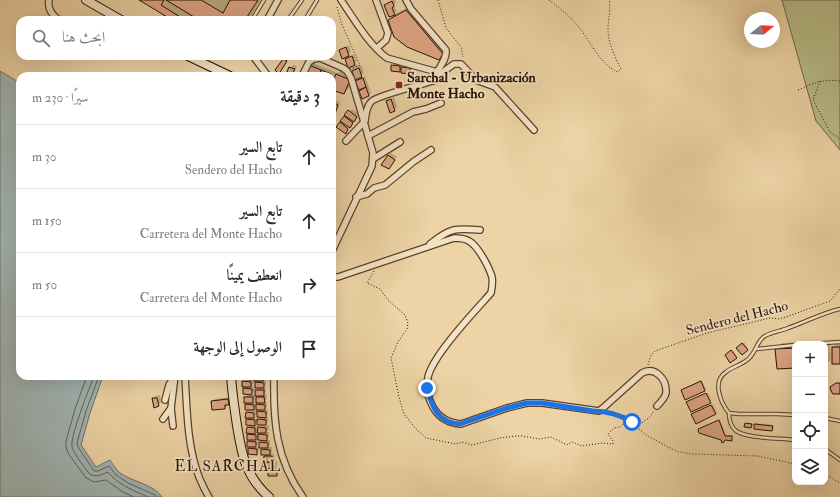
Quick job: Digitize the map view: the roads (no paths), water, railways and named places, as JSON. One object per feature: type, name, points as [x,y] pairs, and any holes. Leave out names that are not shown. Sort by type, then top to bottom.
[{"type":"main road","points":[[86,0],[114,16]]},
{"type":"main road","points":[[196,60],[222,72]]},
{"type":"main road","points":[[232,380],[242,455],[254,480],[269,497]]},
{"type":"street","points":[[49,0],[49,9],[54,16]]},
{"type":"street","points":[[269,16],[278,0]]},
{"type":"street","points":[[376,0],[388,33],[386,40],[377,48]]},
{"type":"street","points":[[358,102],[362,105],[383,96],[436,80],[439,77],[439,73],[447,54],[446,50],[411,9],[406,0]]},
{"type":"street","points":[[339,2],[387,58],[439,73],[454,64],[460,64],[476,80],[494,87],[534,130]]},
{"type":"street","points":[[257,60],[265,72]]},
{"type":"street","points":[[304,72],[309,62],[312,60]]},
{"type":"street","points":[[325,60],[344,68],[347,71],[373,152],[373,159],[369,172],[336,241]]},
{"type":"street","points":[[346,141],[364,122],[370,102]]},
{"type":"street","points":[[368,136],[413,112],[441,103]]},
{"type":"street","points":[[373,159],[400,142]]},
{"type":"street","points":[[356,197],[367,194],[374,188],[385,185],[413,162],[431,150]]},
{"type":"street","points":[[427,246],[442,235],[454,229],[460,228],[480,230]]},
{"type":"street","points":[[336,277],[454,238],[462,238],[469,241],[480,252],[490,272],[492,282],[491,293],[442,351],[428,376],[427,388],[436,413],[453,424],[460,424],[507,408],[535,403],[593,411],[601,410],[646,370],[652,370],[658,373],[665,385],[666,392],[663,401],[657,406]]},
{"type":"street","points":[[165,400],[169,385],[172,380]]},
{"type":"street","points":[[173,426],[171,408],[174,380]]},
{"type":"street","points":[[184,380],[194,462],[199,478],[209,497]]},
{"type":"street","points":[[274,380],[278,441],[281,457],[287,472],[303,497]]},
{"type":"street","points":[[164,420],[171,408]]},
{"type":"lane","points":[[254,16],[264,0]]},
{"type":"lane","points":[[291,16],[302,0]]},
{"type":"lane","points":[[307,16],[317,0]]},
{"type":"lane","points":[[792,440],[743,434],[736,431],[729,420],[729,413],[723,404],[719,393],[718,386],[720,379],[724,373],[748,360],[766,335],[787,329],[840,308]]},
{"type":"lane","points":[[828,343],[840,342]]},
{"type":"lane","points":[[756,349],[792,345]]},
{"type":"lane","points":[[729,413],[792,415]]},
{"type":"lane","points":[[828,419],[840,421]]},
{"type":"lane","points":[[828,451],[840,460]]},
{"type":"water","points":[[0,71],[16,81],[16,380],[102,380],[81,445],[96,467],[110,460],[120,473],[148,486],[162,497],[0,497]]},
{"type":"place","name":"Sarchal - Urbanización Monte Hacho","points":[[399,85]]},
{"type":"district","name":"EL SARCHAL","points":[[228,466]]}]
